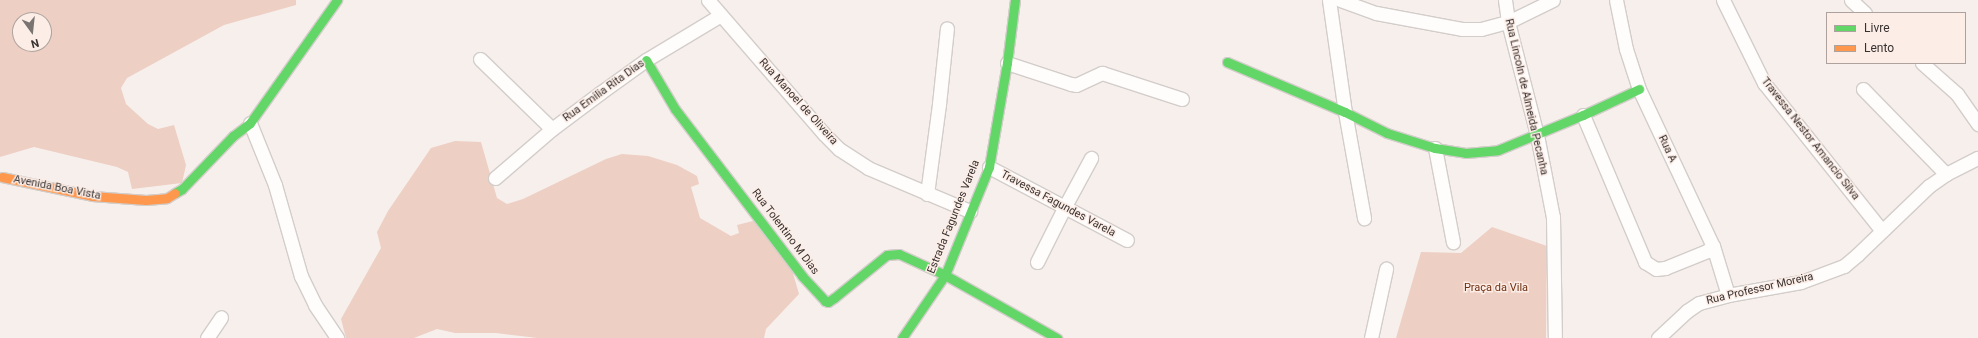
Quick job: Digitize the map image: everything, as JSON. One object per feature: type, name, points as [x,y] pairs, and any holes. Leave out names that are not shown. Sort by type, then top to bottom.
[{"type":"street","name":"Avenida Boa Vista","points":[[2,177],[92,196],[146,200],[167,198],[182,189],[233,136],[250,123],[276,90],[337,0]]},
{"type":"street","name":"Rua Manoel de Oliveira","points":[[708,0],[806,114],[839,149],[868,168],[970,211]]},
{"type":"street","name":"Estrada Fagundes Varela","points":[[902,338],[945,275],[989,167],[1007,63],[1015,0]]},
{"type":"street","points":[[1329,0],[1344,112],[1364,218]]},
{"type":"street","points":[[1340,0],[1376,13],[1448,28],[1481,29],[1508,22],[1553,0]]},
{"type":"street","name":"Rua Lincoln de Almeida Pecanha","points":[[1505,0],[1508,22],[1537,135],[1553,216],[1555,338]]},
{"type":"street","name":"Rua A","points":[[1616,0],[1626,49],[1639,89],[1713,246],[1728,295]]},
{"type":"street","name":"Travessa Nestor Amancio Silva","points":[[1723,0],[1764,83],[1882,230]]},
{"type":"street","points":[[1851,0],[1864,12]]},
{"type":"street","name":"Rua Emilia Rita Dias","points":[[495,178],[552,129],[646,60],[721,15]]},
{"type":"street","points":[[927,194],[947,28]]},
{"type":"street","points":[[480,59],[552,129]]},
{"type":"street","name":"Rua Tolentino M Dias","points":[[646,60],[675,109],[802,276],[825,301],[830,301],[887,255],[894,253],[945,275]]},
{"type":"street","points":[[1227,62],[1344,112],[1387,133],[1436,148],[1466,153],[1498,150],[1583,116],[1639,89]]},
{"type":"street","points":[[1007,63],[1076,85],[1102,72],[1182,99]]},
{"type":"street","points":[[1923,64],[1957,94],[1978,124]]},
{"type":"street","points":[[1864,89],[1946,174]]},
{"type":"street","points":[[1583,116],[1645,262],[1656,269],[1665,268],[1707,251],[1713,246]]},
{"type":"street","points":[[250,123],[274,185],[301,276],[315,305],[337,338]]},
{"type":"street","points":[[1436,148],[1453,242]]},
{"type":"street","points":[[1037,262],[1091,158]]},
{"type":"street","name":"Rua Professor Moreira","points":[[1658,338],[1687,311],[1699,304],[1728,295],[1742,294],[1801,282],[1844,266],[1857,256],[1912,201],[1946,174],[1978,158]]},
{"type":"street","name":"Travessa Fagundes Varela","points":[[989,167],[1127,240]]},
{"type":"street","points":[[1370,338],[1386,269]]},
{"type":"street","points":[[945,275],[1057,338]]},
{"type":"street","points":[[207,338],[221,318]]},
{"type":"green space","points":[[0,0],[296,0],[296,5],[224,25],[127,78],[121,88],[126,104],[148,124],[158,129],[174,125],[186,165],[182,183],[132,189],[128,172],[117,167],[34,147],[0,157]]},
{"type":"green space","points":[[455,141],[481,142],[497,198],[507,204],[523,199],[606,159],[622,154],[648,156],[677,165],[697,176],[699,184],[691,187],[700,218],[731,236],[739,233],[737,225],[761,219],[792,270],[799,294],[766,329],[764,338],[537,338],[496,333],[455,333],[437,329],[414,338],[346,338],[341,319],[381,248],[377,232],[388,211],[431,148]]},
{"type":"green space","name":"Praça da Vila","points":[[1492,227],[1547,246],[1546,338],[1396,338],[1421,252],[1461,253]]},
{"type":"traffic: fast","points":[[175,193],[182,189],[233,136],[250,123],[337,0]]},
{"type":"traffic: fast","points":[[902,338],[945,275],[989,167],[1007,63],[1015,0]]},
{"type":"traffic: fast","points":[[646,60],[675,109],[802,276],[825,301],[828,302],[834,298],[887,255],[899,254],[945,275],[1057,338]]},
{"type":"traffic: fast","points":[[1227,62],[1345,112],[1387,133],[1435,148],[1466,153],[1498,150],[1583,115],[1639,89]]},
{"type":"traffic: slow","points":[[2,177],[92,196],[146,200],[167,198],[175,193]]}]
